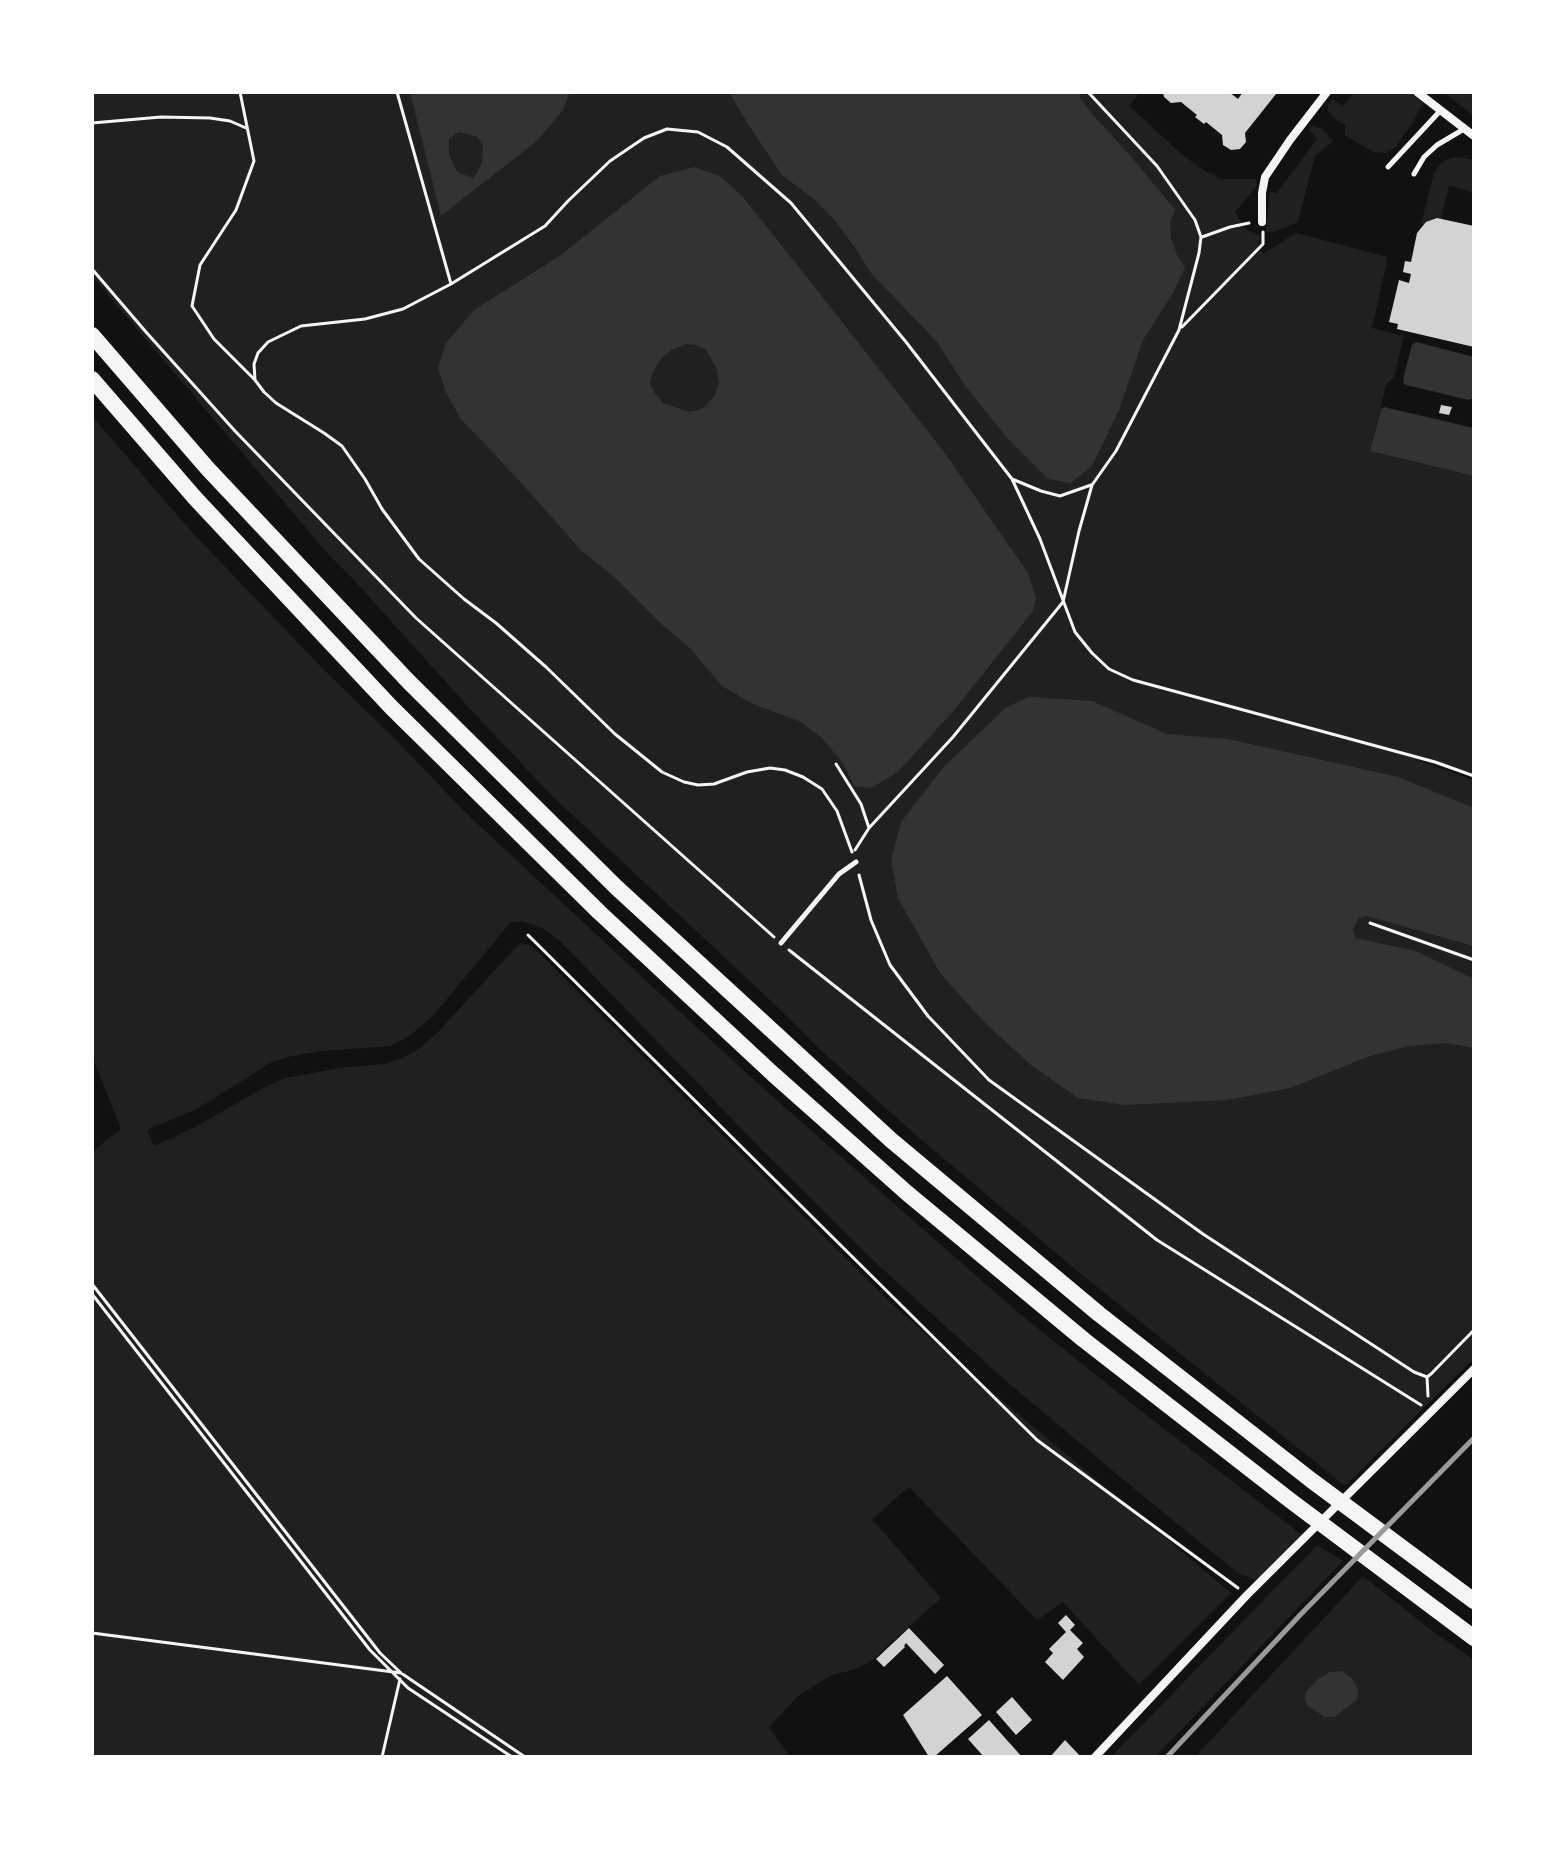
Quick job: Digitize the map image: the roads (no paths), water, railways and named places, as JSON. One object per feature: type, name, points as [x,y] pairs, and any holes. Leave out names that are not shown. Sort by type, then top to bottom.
[{"type":"highway","points":[[92,335],[208,469],[409,682],[616,887],[891,1140],[1099,1314],[1311,1480],[1474,1601]]},
{"type":"highway","points":[[92,379],[195,498],[391,707],[599,912],[773,1074],[907,1193],[1084,1340],[1469,1634]]},
{"type":"street","points":[[1262,222],[1265,177],[1327,92]]},
{"type":"street","points":[[1417,92],[1474,136]]},
{"type":"street","points":[[1095,1757],[1247,1595],[1474,1369]]},
{"type":"lane","points":[[1388,167],[1441,110]]},
{"type":"lane","points":[[1414,174],[1424,157],[1437,145],[1464,129]]},
{"type":"lane","points":[[781,943],[839,874],[856,862]]},
{"type":"railway","points":[[1167,1757],[1302,1613],[1474,1438]]}]
